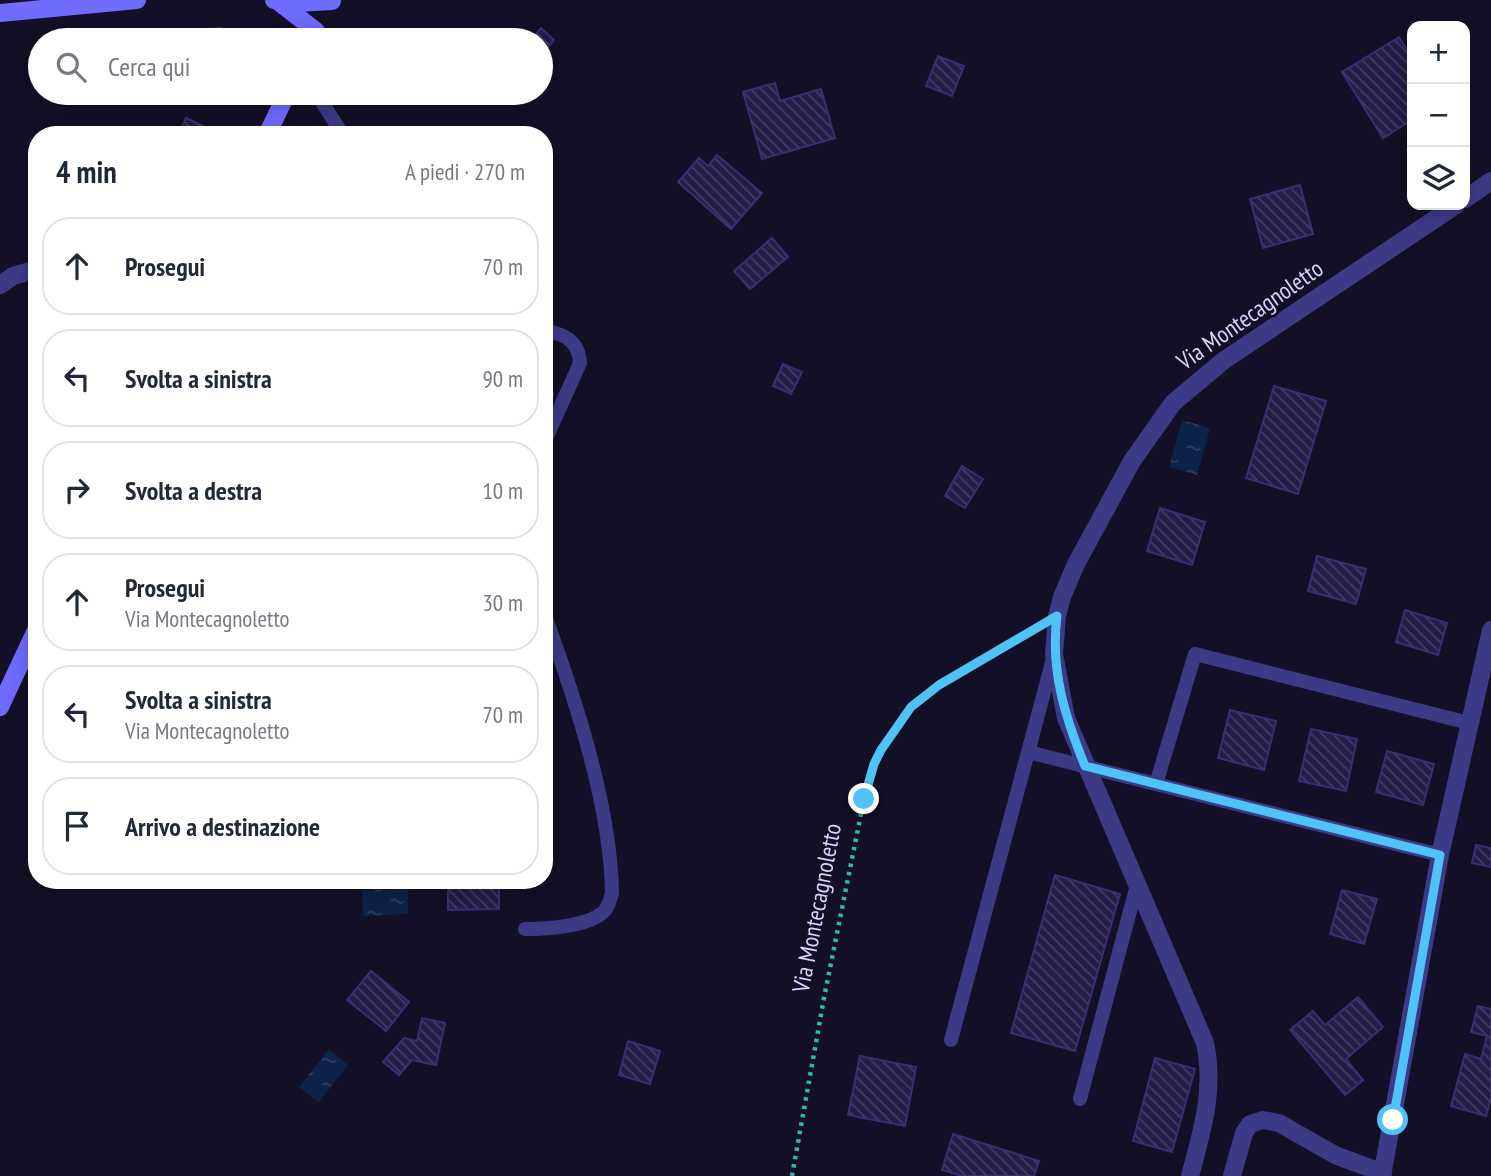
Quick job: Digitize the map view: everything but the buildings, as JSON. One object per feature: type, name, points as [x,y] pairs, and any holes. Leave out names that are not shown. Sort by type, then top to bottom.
[{"type":"street","points":[[0,12],[137,0]]},
{"type":"street","points":[[276,0],[298,3],[332,0]]},
{"type":"street","points":[[276,0],[306,28]]},
{"type":"street","points":[[318,28],[332,0]]},
{"type":"street","points":[[271,126],[281,105]]},
{"type":"street","points":[[1470,196],[1491,181]]},
{"type":"street","name":"Via Montecagnoletto","points":[[1190,1176],[1208,1105],[1210,1084],[1206,1052],[1198,1025],[1066,718],[1054,654],[1057,616],[1069,578],[1113,496],[1140,449],[1173,403],[1223,361],[1449,210]]},
{"type":"street","points":[[0,285],[13,276],[28,272]]},
{"type":"street","points":[[1232,1176],[1244,1133],[1250,1124],[1263,1119],[1279,1123],[1335,1155],[1383,1175],[1440,855],[1491,630]]},
{"type":"street","points":[[0,707],[28,647]]},
{"type":"lane","points":[[324,105],[337,126]]},
{"type":"lane","points":[[553,332],[566,336],[571,341],[578,351],[580,363],[553,423]]},
{"type":"lane","points":[[525,929],[557,927],[590,919],[602,914],[612,893],[602,815],[590,759],[553,642]]},
{"type":"lane","points":[[1156,784],[1195,653],[1469,723]]},
{"type":"lane","points":[[951,1040],[1054,654]]},
{"type":"lane","points":[[1028,752],[1440,855]]},
{"type":"lane","points":[[1080,1099],[1137,885]]},
{"type":"path","name":"Via Montecagnoletto","points":[[792,1176],[864,799],[874,764],[899,721],[924,697],[939,685],[1057,616]]},
{"type":"water","points":[[1182,420],[1210,428],[1197,475],[1169,467]]},
{"type":"water","points":[[408,889],[408,914],[363,916],[362,890]]},
{"type":"water","points":[[329,1049],[348,1065],[319,1102],[299,1087]]},
{"type":"route","points":[[864,799],[881,750],[911,707],[939,685],[1057,616],[1054,635],[1055,669],[1066,718],[1085,766],[1440,855],[1393,1120]]}]
